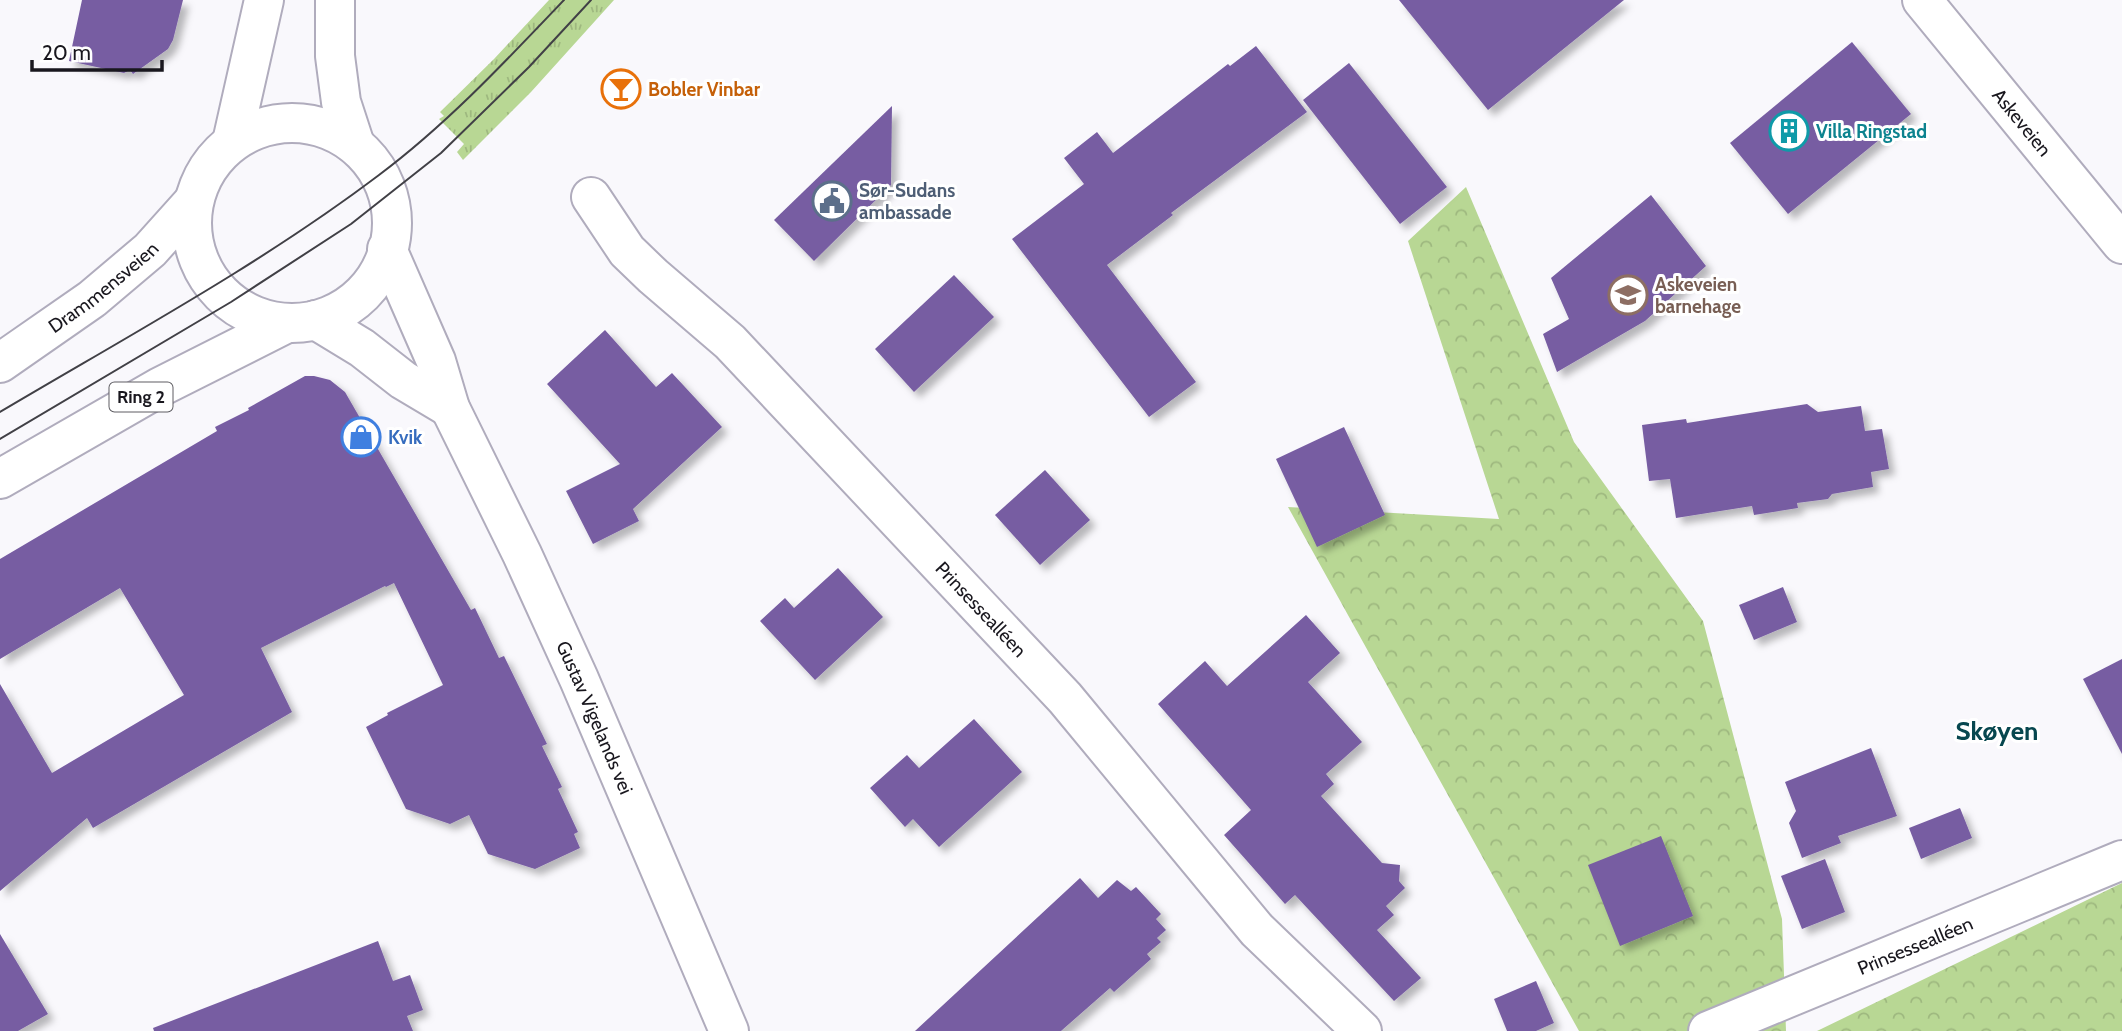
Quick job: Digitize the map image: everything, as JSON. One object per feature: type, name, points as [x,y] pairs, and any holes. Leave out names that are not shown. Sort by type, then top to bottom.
[{"type":"street","points":[[233,142],[264,0]]},
{"type":"street","points":[[335,0],[335,56],[341,102],[355,145]]},
{"type":"street","name":"Askeveien","points":[[1922,0],[2122,244]]},
{"type":"street","points":[[294,122],[326,129],[355,145],[369,159],[385,185],[391,219],[387,249],[372,282],[356,299],[337,312],[301,321],[266,319],[247,313],[231,302],[214,286],[199,260],[192,231],[194,201],[200,181],[211,163],[233,142],[262,127],[294,122]]},
{"type":"street","name":"Prinsessealléen","points":[[591,197],[627,251],[730,342],[1065,698],[1257,930],[1362,1031]]},
{"type":"street","name":"Drammensveien","points":[[0,363],[92,299],[150,250],[194,201]]},
{"type":"street","name":"Gustav Vigelands vei","points":[[387,249],[436,361],[450,408],[522,554],[579,679],[729,1031]]},
{"type":"street","points":[[301,321],[362,348],[402,380],[450,408]]},
{"type":"street","name":"Ring 2","points":[[0,479],[160,387],[301,321]]},
{"type":"street","name":"Prinsessealléen","points":[[1708,1031],[2122,860]]},
{"type":"green space","points":[[549,0],[614,0],[531,92],[463,160],[457,152],[464,144],[439,119],[444,116],[440,112]]},
{"type":"green space","points":[[1466,187],[1574,442],[1703,621],[1782,919],[1786,1031],[1579,1031],[1288,507],[1499,519],[1408,241]]},
{"type":"green space","points":[[2122,883],[2122,1031],[1817,1031]]},
{"type":"building","points":[[82,0],[183,0],[173,40],[168,49],[133,74],[130,70],[124,73],[69,61]]},
{"type":"building","points":[[1399,0],[1624,0],[1488,110]]},
{"type":"building","name":"Villa Ringstad","points":[[1852,42],[1911,114],[1788,214],[1730,143]]},
{"type":"building","points":[[1256,46],[1307,112],[1171,213],[1173,215],[1107,265],[1196,382],[1149,417],[1012,239],[1084,184],[1064,158],[1097,132],[1113,153],[1228,64],[1230,66]]},
{"type":"building","points":[[1349,63],[1447,187],[1400,224],[1303,100]]},
{"type":"building","points":[[892,106],[891,185],[814,261],[774,220]]},
{"type":"building","points":[[1651,195],[1706,266],[1645,321],[1557,372],[1543,334],[1569,319],[1551,278]]},
{"type":"building","points":[[954,275],[994,317],[914,392],[875,349]]},
{"type":"building","points":[[605,330],[656,387],[672,373],[722,427],[633,509],[639,521],[593,544],[566,491],[620,464],[547,384]]},
{"type":"building","points":[[305,376],[330,380],[345,392],[471,610],[475,608],[499,658],[504,656],[547,744],[542,746],[562,787],[558,789],[578,832],[574,834],[580,848],[535,869],[488,854],[469,815],[450,824],[406,809],[366,727],[388,715],[387,713],[443,685],[394,583],[261,648],[292,712],[93,828],[87,818],[0,891],[0,684],[52,773],[184,695],[120,588],[0,659],[0,559],[217,431],[215,427]]},
{"type":"building","points":[[1807,404],[1818,412],[1861,406],[1865,431],[1882,429],[1889,469],[1871,472],[1873,487],[1832,494],[1828,499],[1797,503],[1798,508],[1754,515],[1752,506],[1676,518],[1670,479],[1649,481],[1642,425],[1686,419],[1687,423]]},
{"type":"building","points":[[1344,427],[1385,515],[1317,547],[1276,459]]},
{"type":"building","points":[[1045,470],[1090,520],[1040,565],[995,515]]},
{"type":"building","points":[[838,568],[883,617],[815,680],[760,621],[785,598],[794,608]]},
{"type":"building","points":[[1783,587],[1797,622],[1754,640],[1739,605]]},
{"type":"building","points":[[1306,615],[1340,653],[1308,682],[1362,742],[1326,774],[1334,784],[1321,796],[1382,863],[1400,865],[1399,881],[1405,888],[1386,906],[1394,915],[1377,930],[1421,978],[1394,1001],[1295,895],[1285,904],[1224,835],[1251,810],[1158,704],[1205,661],[1227,686]]},
{"type":"building","points":[[2122,659],[2122,754],[2083,679]]},
{"type":"building","points":[[974,719],[1022,772],[939,847],[913,819],[905,827],[870,788],[907,755],[919,768]]},
{"type":"building","points":[[1871,748],[1897,816],[1838,836],[1841,843],[1802,858],[1789,823],[1796,811],[1785,782]]},
{"type":"building","points":[[1960,808],[1972,838],[1921,859],[1909,828]]},
{"type":"building","points":[[1661,836],[1693,916],[1620,946],[1588,865]]},
{"type":"building","points":[[1825,859],[1845,912],[1802,929],[1781,876]]},
{"type":"building","points":[[1080,878],[1098,898],[1117,880],[1131,891],[1136,887],[1161,914],[1156,919],[1166,930],[1157,938],[1161,942],[1147,954],[1151,959],[1114,992],[1110,988],[1061,1031],[915,1031]]},
{"type":"building","points":[[0,934],[48,1014],[18,1031],[0,1031]]},
{"type":"building","points":[[378,941],[393,981],[410,975],[423,1010],[407,1016],[413,1031],[154,1031],[153,1028]]},
{"type":"building","points":[[1536,981],[1554,1023],[1536,1031],[1507,1031],[1494,999]]},
{"type":"tram line","points":[[0,412],[241,270],[334,208],[379,175],[452,114],[564,0]]},
{"type":"tram line","points":[[0,439],[231,302],[351,224],[441,153],[529,67],[591,0]]},
{"type":"place","name":"Bobler Vinbar","points":[[621,89]]},
{"type":"place","name":"Villa Ringstad","points":[[1789,131]]},
{"type":"place","name":"Sør-Sudans ambassade","points":[[832,201]]},
{"type":"place","name":"Askeveien barnehage","points":[[1628,295]]},
{"type":"place","name":"Kvik","points":[[361,437]]},
{"type":"district","name":"Skøyen","points":[[1997,731]]}]
